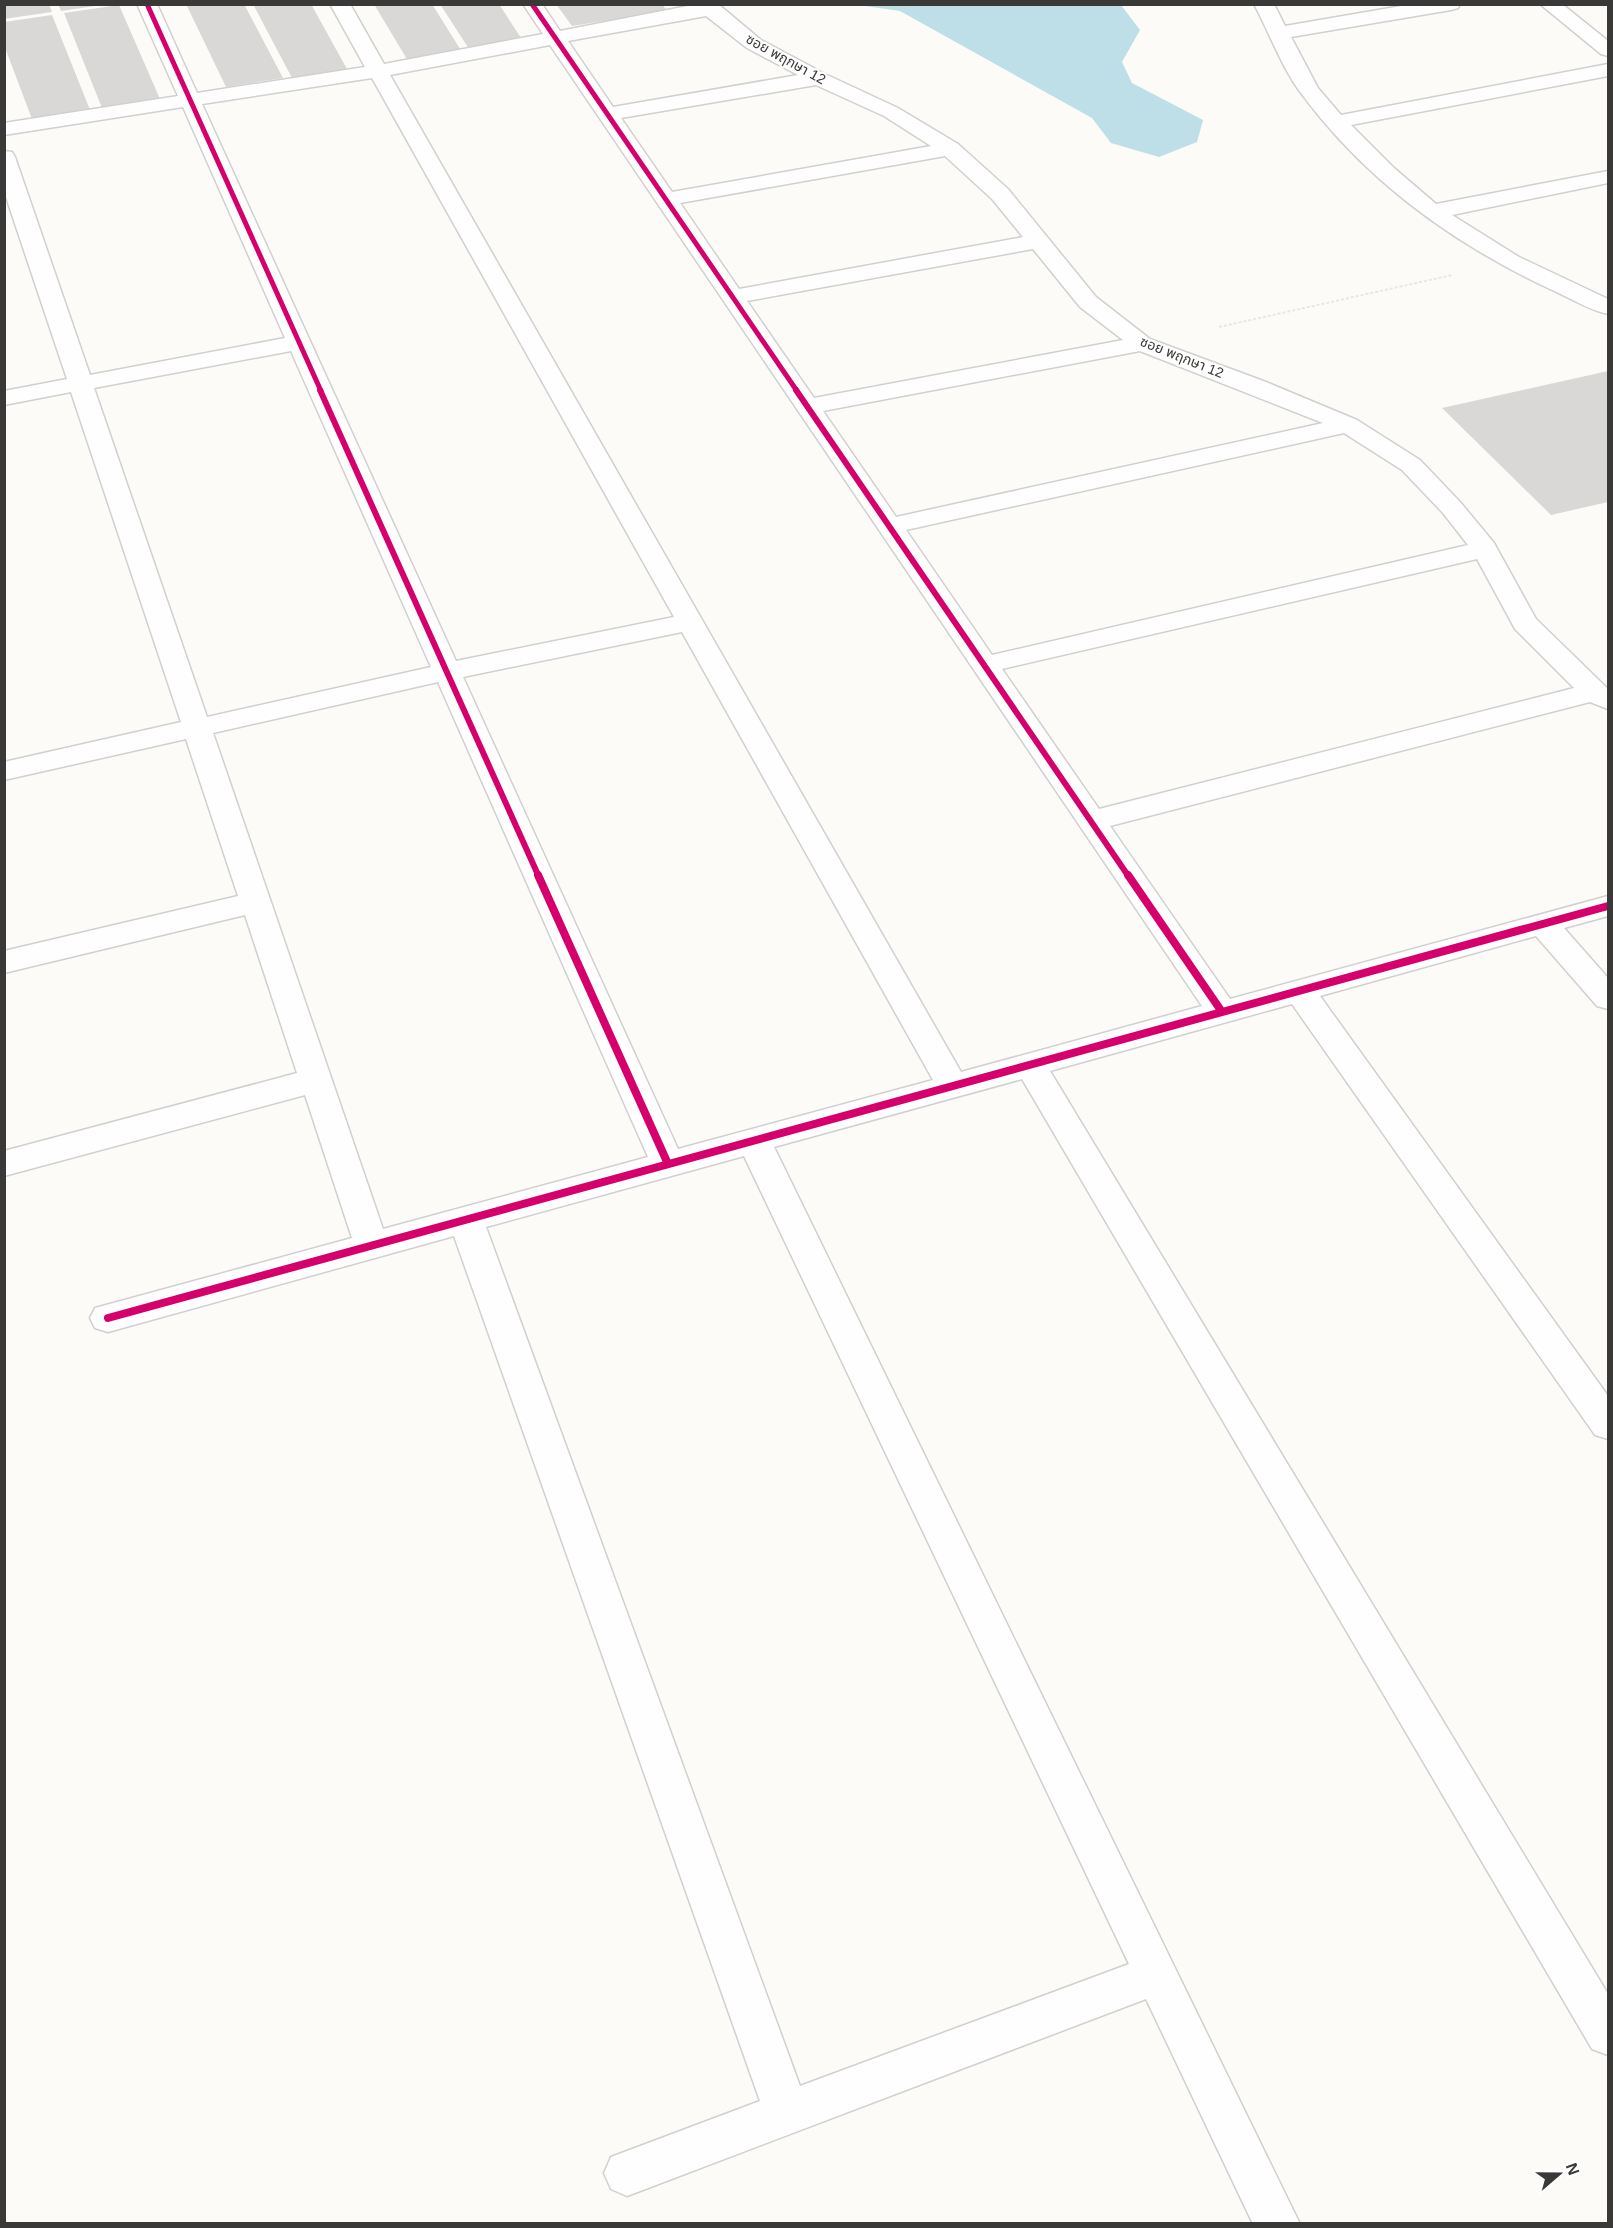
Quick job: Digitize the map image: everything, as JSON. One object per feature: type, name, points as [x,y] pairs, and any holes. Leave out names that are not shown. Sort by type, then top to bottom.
[{"type":"street","points":[[147,4],[445,672],[668,1164]]},
{"type":"street","points":[[340,4],[953,1087]]},
{"type":"street","points":[[532,4],[1222,1012]]},
{"type":"street","points":[[1264,4],[1310,90],[1336,122],[1386,173],[1432,212],[1511,262],[1602,300]]},
{"type":"street","points":[[1280,33],[1451,4]]},
{"type":"street","points":[[1549,4],[1608,50]]},
{"type":"street","points":[[4,129],[377,70],[709,7]]},
{"type":"street","name":"ซอย พฤกษา 12","points":[[709,7],[754,44],[818,78],[891,112],[950,149],[1000,194],[1088,302],[1142,344],[1257,387],[1348,425],[1411,465],[1452,508],[1485,549],[1525,623],[1601,696]]},
{"type":"street","points":[[1336,122],[1608,70]]},
{"type":"street","points":[[609,114],[818,78]]},
{"type":"street","points":[[667,199],[950,149]]},
{"type":"street","points":[[4,158],[372,1246]]},
{"type":"street","points":[[1432,212],[1608,177]]},
{"type":"street","points":[[734,297],[1038,241]]},
{"type":"street","points":[[4,398],[299,342]]},
{"type":"street","points":[[808,406],[1142,344]]},
{"type":"street","points":[[890,526],[1348,425]]},
{"type":"street","points":[[985,665],[1485,549]]},
{"type":"street","points":[[4,771],[445,672],[690,622]]},
{"type":"street","points":[[1090,821],[1601,696]]},
{"type":"street","points":[[4,962],[255,902]]},
{"type":"street","points":[[108,1318],[1608,906]]},
{"type":"street","points":[[1543,924],[1608,998]]},
{"type":"street","points":[[1299,991],[1608,1424]]},
{"type":"street","points":[[1030,1065],[1608,2034]]},
{"type":"street","points":[[4,1164],[316,1080]]},
{"type":"street","points":[[754,1140],[1277,2223]]},
{"type":"street","points":[[466,1220],[787,2112]]},
{"type":"street","points":[[627,2173],[1157,1974]]},
{"type":"path","points":[[1142,344],[1511,262]]},
{"type":"water","points":[[858,5],[1121,5],[1140,30],[1122,62],[1132,83],[1203,120],[1197,142],[1159,157],[1111,143],[1092,118],[900,11]]},
{"type":"building","points":[[4,4],[49,4],[52,12],[4,19]]},
{"type":"building","points":[[58,4],[95,4],[95,6],[61,11]]},
{"type":"building","points":[[186,4],[244,4],[283,78],[226,87]]},
{"type":"building","points":[[253,4],[311,4],[347,69],[292,78]]},
{"type":"building","points":[[374,4],[432,4],[462,52],[408,61]]},
{"type":"building","points":[[440,4],[499,4],[523,41],[469,49]]},
{"type":"building","points":[[556,4],[662,4],[667,11],[572,26]]},
{"type":"building","points":[[119,5],[160,99],[102,108],[64,13]]},
{"type":"building","points":[[52,15],[90,110],[32,119],[4,45],[4,22]]},
{"type":"building","points":[[1608,371],[1608,502],[1551,515],[1442,408]]},
{"type":"cycle path","points":[[147,4],[668,1164]]},
{"type":"cycle path","points":[[532,4],[1222,1012]]},
{"type":"cycle path","points":[[108,1318],[1608,906]]}]
